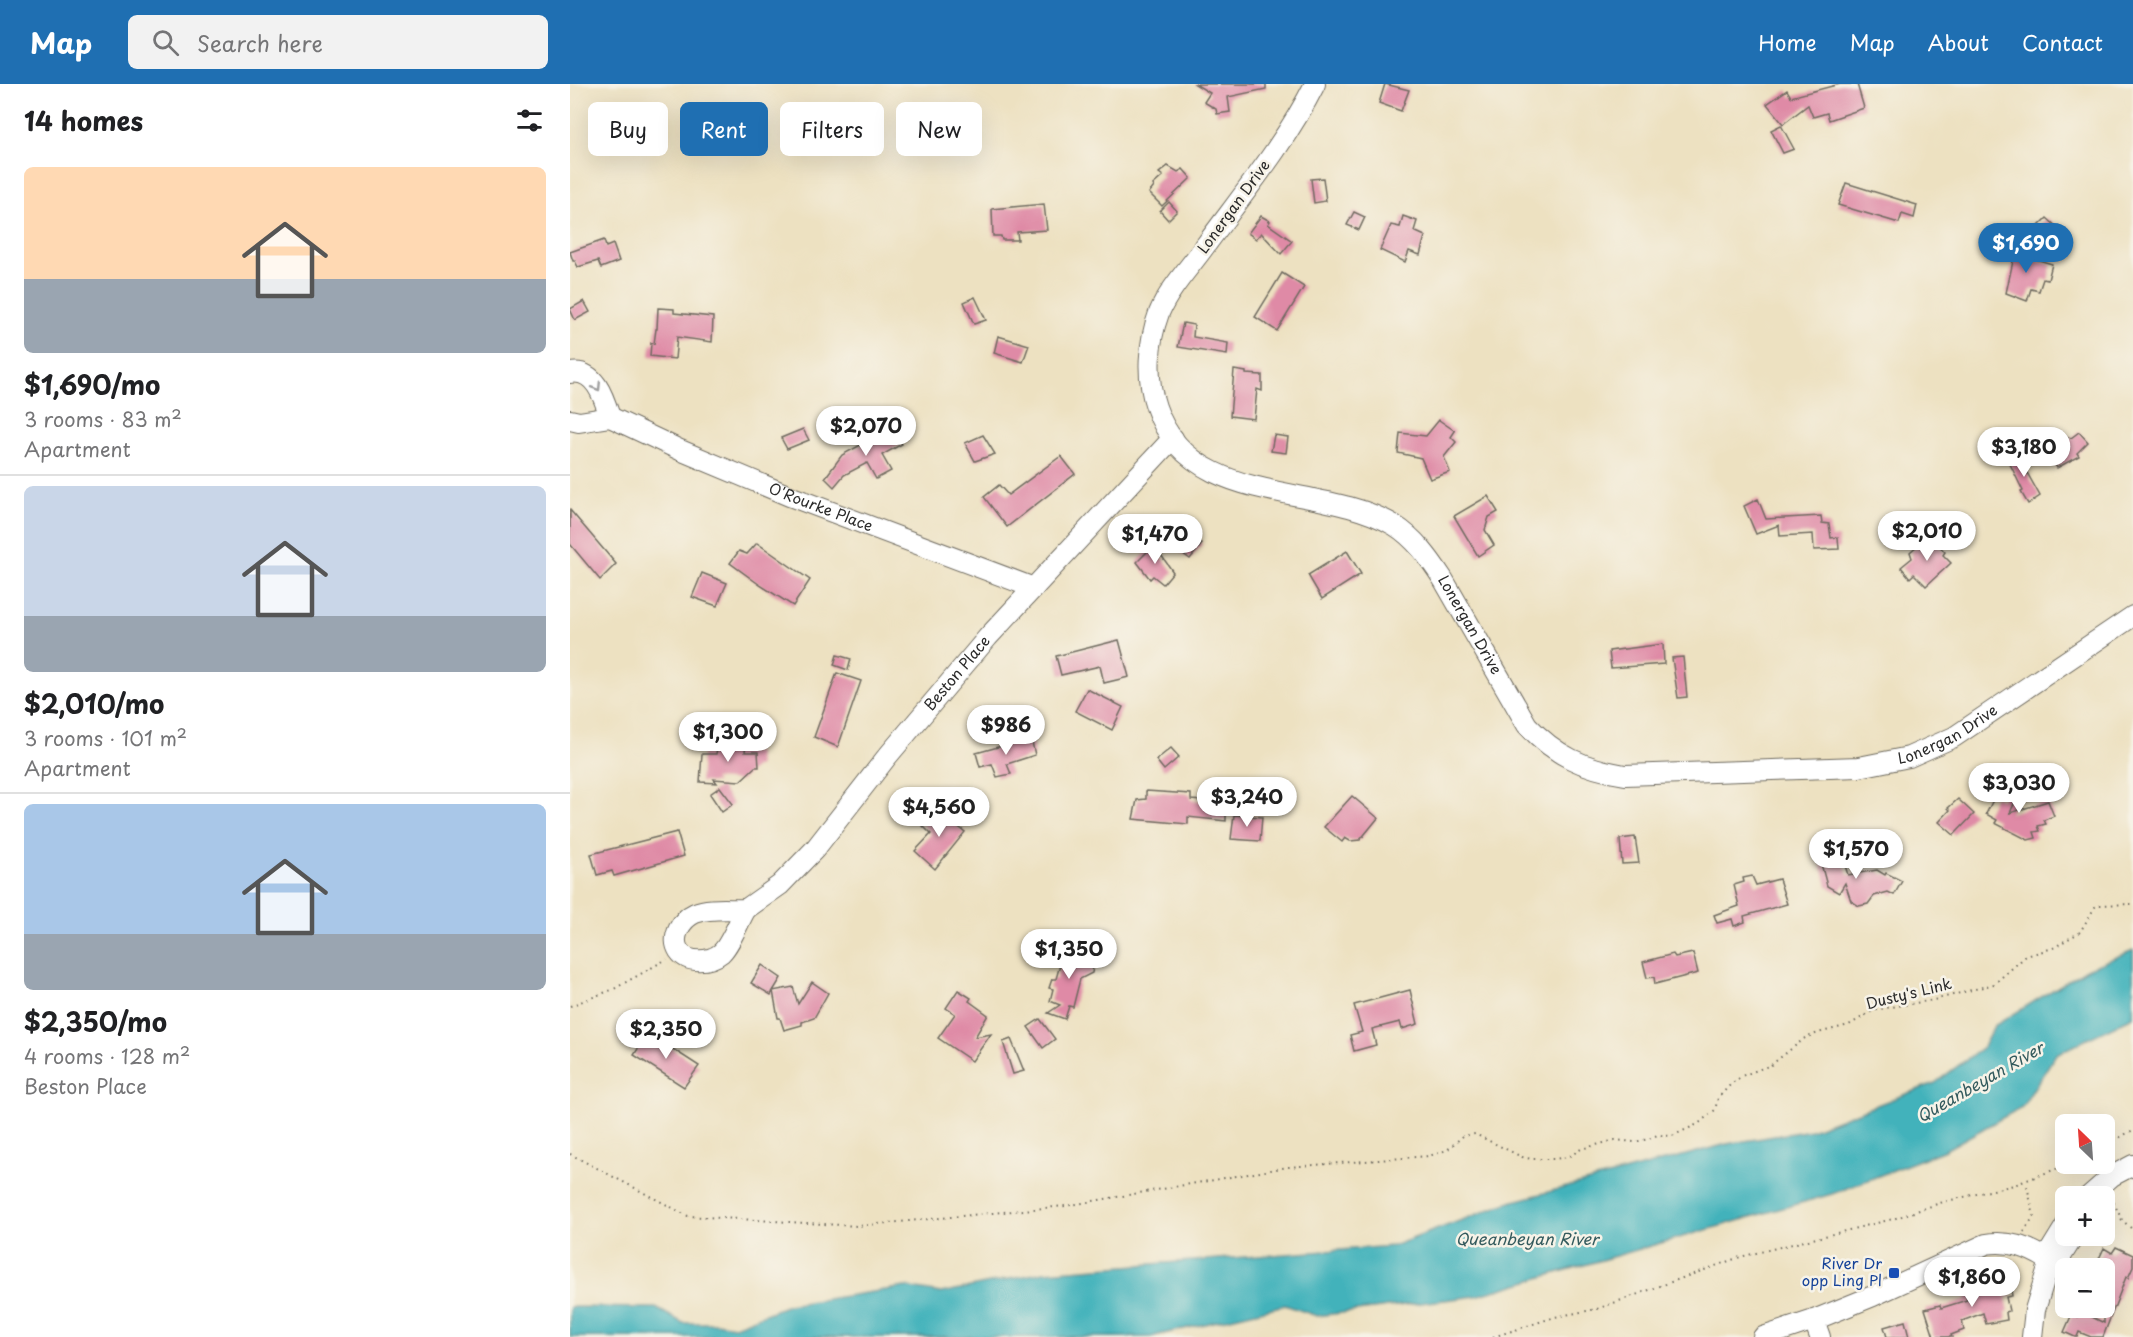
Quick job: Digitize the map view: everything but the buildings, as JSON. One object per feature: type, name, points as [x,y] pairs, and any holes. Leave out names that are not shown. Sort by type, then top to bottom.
[{"type":"street","name":"Lonergan Drive","points":[[1315,84],[1305,105],[1268,161],[1176,286],[1160,312],[1152,337],[1149,366],[1151,394],[1159,416],[1173,438],[1189,456],[1207,469],[1228,479],[1346,507],[1394,525],[1414,541],[1431,561],[1527,724],[1541,740],[1557,752],[1578,764],[1625,775],[1858,767],[1909,757],[1953,737],[2133,616]]},
{"type":"street","points":[[570,373],[577,372],[592,379],[610,417],[579,422],[570,420]]},
{"type":"street","name":"O'Rourke Place","points":[[610,417],[680,450],[792,497],[1034,588]]},
{"type":"street","name":"Beston Place","points":[[680,952],[701,961],[715,958],[723,951],[746,909],[780,885],[815,849],[886,758],[988,637],[1173,438]]},
{"type":"street","points":[[680,952],[676,942],[677,932],[683,921],[705,910],[746,909]]},
{"type":"street","points":[[2101,1186],[2112,1176],[2133,1165]]},
{"type":"street","points":[[2115,1187],[2133,1170]]},
{"type":"street","points":[[1763,1337],[1817,1328],[1873,1296],[1986,1245],[2002,1242],[2020,1245],[2050,1261]]},
{"type":"street","points":[[2032,1337],[2035,1310],[2050,1261],[2050,1251],[2055,1243]]},
{"type":"street","points":[[2050,1261],[2062,1255],[2068,1246]]},
{"type":"path","name":"Dusty's Link","points":[[570,1154],[688,1216],[857,1226],[1065,1206],[1288,1167],[1429,1156],[1447,1150],[1462,1136],[1475,1134],[1510,1153],[1532,1159],[1568,1157],[1581,1149],[1615,1140],[1634,1142],[1657,1135],[1672,1136],[1698,1124],[1715,1110],[1718,1098],[1732,1083],[1771,1065],[1805,1038],[1848,1025],[1874,1010],[1934,1000],[1994,984],[2025,956],[2053,948],[2080,932],[2095,907],[2133,904]]},
{"type":"path","points":[[570,1006],[614,989],[680,952]]},
{"type":"path","points":[[2115,1141],[2133,1130]]},
{"type":"path","points":[[1492,1337],[1555,1317],[1597,1309],[1748,1254],[1899,1217],[1943,1202],[2026,1182],[2055,1170]]},
{"type":"path","points":[[2020,1245],[2025,1230],[2034,1216],[2026,1182]]},
{"type":"water","name":"Queanbeyan River","points":[[2133,950],[2133,1017],[2056,1054],[2022,1107],[1945,1150],[1832,1194],[1476,1296],[1317,1316],[1285,1305],[1150,1337],[570,1337],[570,1307],[656,1308],[683,1323],[716,1323],[735,1326],[788,1305],[905,1287],[941,1293],[1044,1272],[1393,1246],[1507,1203],[1727,1144],[1811,1130],[1935,1083],[1983,1047],[1994,1026],[2087,969]]},
{"type":"place","name":"River Dr opp Ling Pl","points":[[1894,1273]]}]
